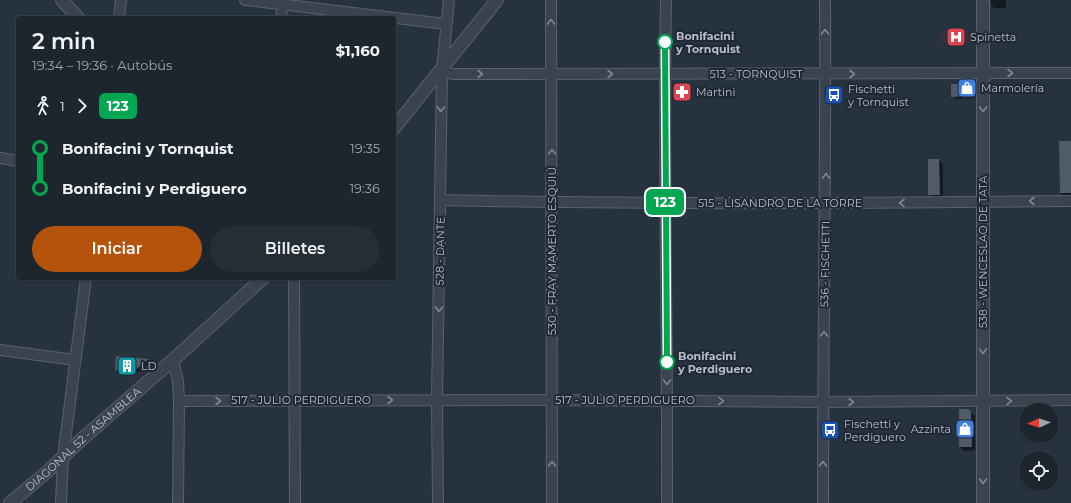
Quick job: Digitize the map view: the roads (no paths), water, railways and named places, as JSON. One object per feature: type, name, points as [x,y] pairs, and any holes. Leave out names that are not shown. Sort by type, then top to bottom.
[{"type":"street","points":[[62,0],[76,16]]},
{"type":"street","points":[[119,16],[121,0]]},
{"type":"street","points":[[245,0],[283,2],[387,16]]},
{"type":"street","name":"528 - DANTE","points":[[438,503],[437,400],[442,70],[449,0]]},
{"type":"street","points":[[396,126],[442,70],[496,0]]},
{"type":"street","name":"530 - FRAY MAMERTO ESQUIÚ","points":[[552,0],[552,503]]},
{"type":"street","points":[[666,0],[665,202],[668,400],[667,503]]},
{"type":"street","name":"536 - FISCHETTI","points":[[823,503],[826,203],[825,0]]},
{"type":"street","name":"538 - WENCESLAO DE TATA","points":[[983,0],[983,503]]},
{"type":"street","points":[[281,16],[283,2]]},
{"type":"street","points":[[396,17],[446,24]]},
{"type":"street","name":"513 - TORNQUIST","points":[[442,70],[452,74],[1071,73]]},
{"type":"street","points":[[0,158],[16,161]]},
{"type":"street","name":"515 - LISANDRO DE LA TORRE","points":[[440,200],[552,203],[1071,201]]},
{"type":"street","points":[[61,503],[62,457],[86,280]]},
{"type":"street","name":"DIAGONAL 52 - ASAMBLEA","points":[[10,503],[173,360],[261,280]]},
{"type":"street","points":[[294,280],[295,503]]},
{"type":"street","points":[[0,350],[75,360]]},
{"type":"street","points":[[173,360],[178,381],[179,401],[178,503]]},
{"type":"street","name":"517 - JULIO PERDIGUERO","points":[[179,401],[668,400],[823,402],[1071,400]]},
{"type":"place","name":"Spinetta","points":[[956,37]]},
{"type":"place","name":"Bonifacini y Tornquist","points":[[665,42]]},
{"type":"place","name":"Marmolería","points":[[967,88]]},
{"type":"place","name":"Martini","points":[[682,92]]},
{"type":"place","name":"Fischetti y Tornquist","points":[[834,95]]},
{"type":"place","name":"Bonifacini y Perdiguero","points":[[667,362]]},
{"type":"place","name":"LD","points":[[127,366]]},
{"type":"place","name":"Azzinta","points":[[965,429]]},
{"type":"place","name":"Fischetti y Perdiguero","points":[[830,430]]}]
